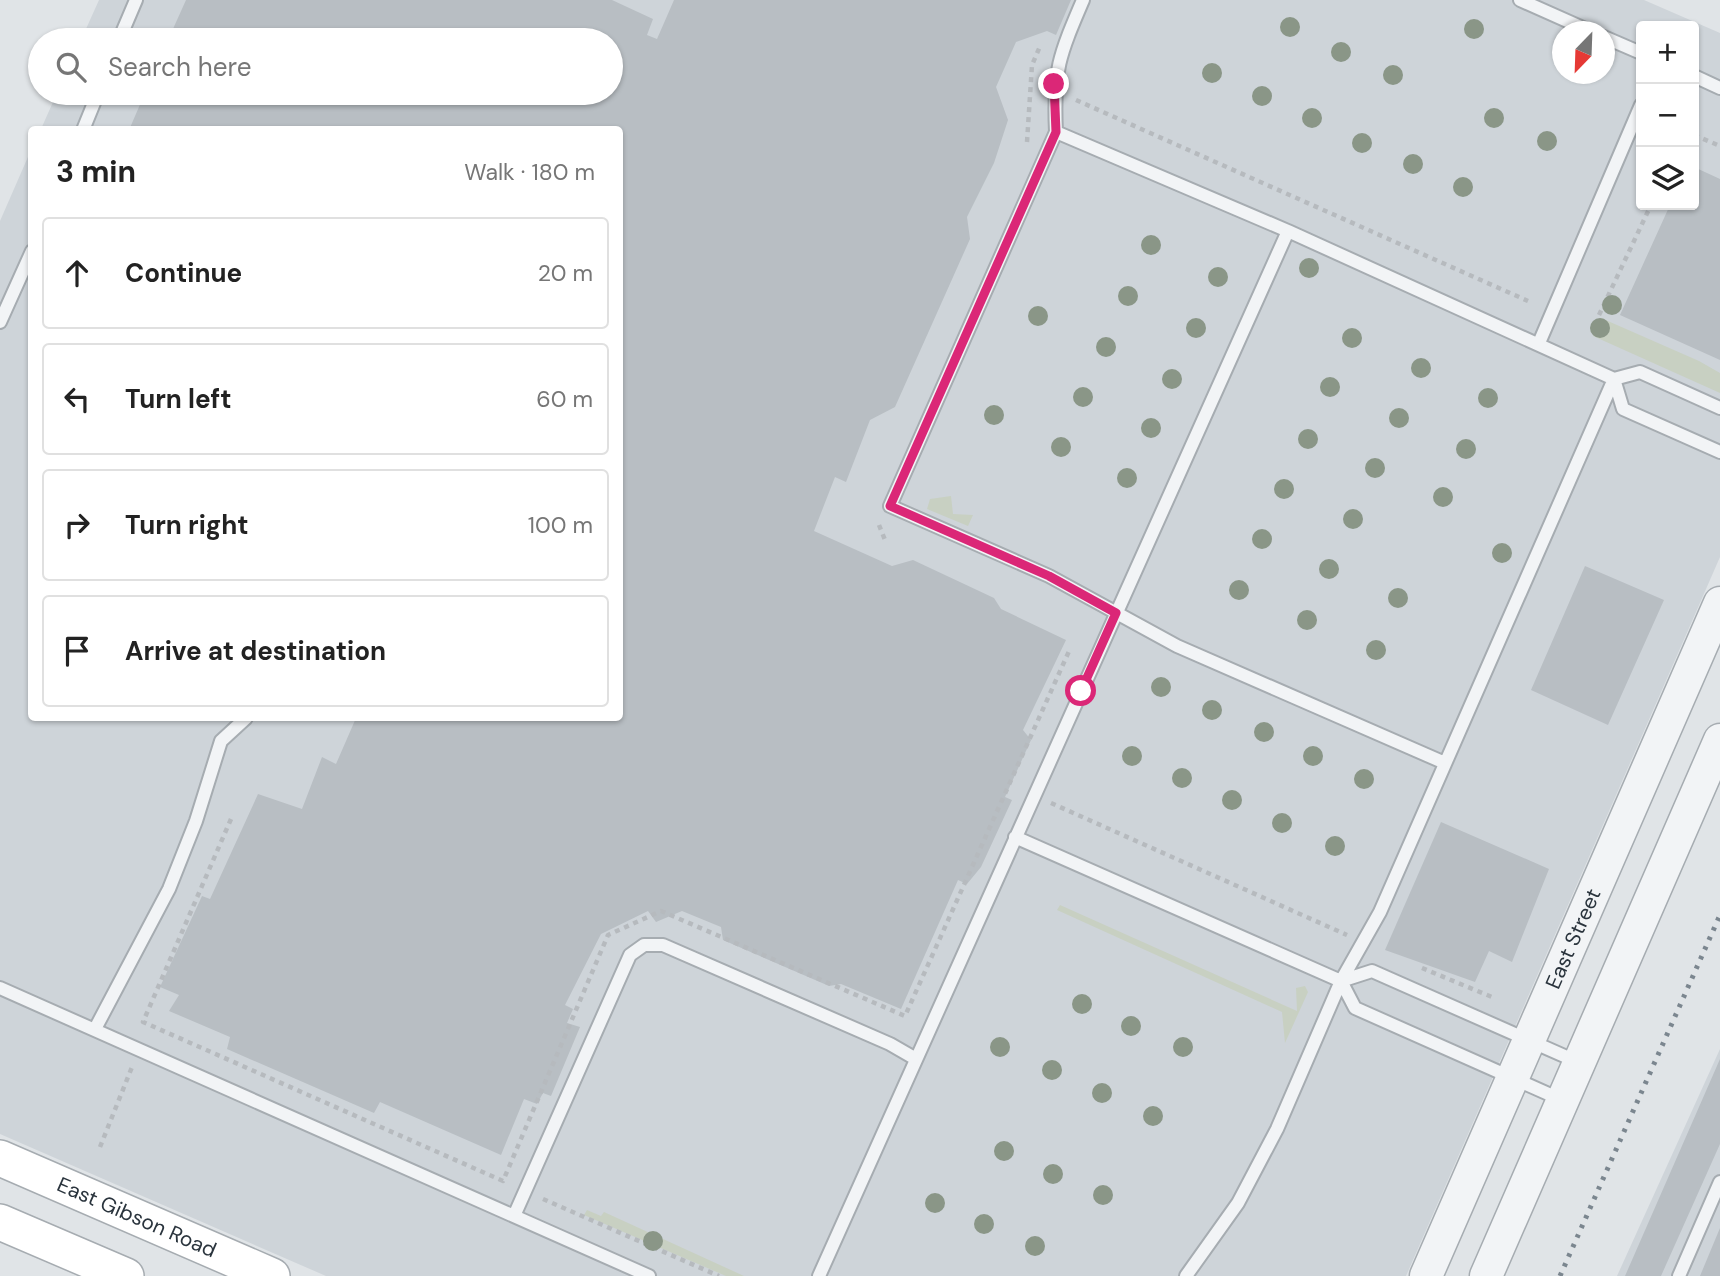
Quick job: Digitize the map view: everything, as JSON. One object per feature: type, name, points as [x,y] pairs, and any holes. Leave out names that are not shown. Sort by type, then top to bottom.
[{"type":"main road","name":"East Gibson Road","points":[[0,1158],[272,1276]]},
{"type":"main road","points":[[0,1222],[126,1276]]},
{"type":"street","name":"East Street","points":[[1426,1276],[1720,603]]},
{"type":"street","points":[[1486,1276],[1720,740]]},
{"type":"lane","points":[[124,28],[136,0]]},
{"type":"lane","points":[[1083,0],[1060,53],[1054,91],[1056,132],[890,506],[1049,576],[1177,646],[1445,763]]},
{"type":"lane","points":[[1520,0],[1567,21]]},
{"type":"lane","points":[[1615,41],[1636,51]]},
{"type":"lane","points":[[1699,78],[1720,88]]},
{"type":"lane","points":[[85,126],[93,105]]},
{"type":"lane","points":[[1539,343],[1636,117]]},
{"type":"lane","points":[[1056,132],[1288,231],[1614,379],[1640,372],[1720,408]]},
{"type":"lane","points":[[819,1276],[1288,231]]},
{"type":"lane","points":[[0,323],[28,260]]},
{"type":"lane","points":[[1614,379],[1623,409],[1720,452]]},
{"type":"lane","points":[[1186,1276],[1238,1203],[1277,1129],[1341,981],[1380,912],[1614,379]]},
{"type":"lane","points":[[95,1029],[169,888],[196,821],[221,741],[243,721]]},
{"type":"lane","points":[[1015,837],[1341,981],[1355,1008],[1563,1100]]},
{"type":"lane","points":[[514,1216],[629,955],[644,945],[663,945],[890,1044],[916,1059]]},
{"type":"lane","points":[[1341,981],[1372,971],[1579,1063]]},
{"type":"lane","points":[[0,988],[649,1276]]},
{"type":"lane","points":[[1678,1276],[1720,1182]]},
{"type":"path","points":[[1030,81],[1528,301]]},
{"type":"path","points":[[1699,137],[1720,146]]},
{"type":"path","points":[[1599,316],[1649,210]]},
{"type":"path","points":[[1034,796],[1363,942]]},
{"type":"path","points":[[1410,962],[1492,998]]},
{"type":"path","points":[[100,1147],[130,1072],[143,1022]]},
{"type":"path","points":[[503,1181],[719,1276]]},
{"type":"shaded area","points":[[99,0],[1644,0],[1692,21],[1636,21],[1636,210],[1699,210],[1699,24],[1720,33],[1720,557],[1406,1276],[326,1276],[0,1134],[0,221],[28,157],[28,721],[623,721],[623,126],[42,126],[52,105],[623,105],[623,28],[86,28]]},
{"type":"shaded area","points":[[1601,318],[1720,373],[1720,393],[1593,336]]},
{"type":"shaded area","points":[[951,496],[953,514],[973,515],[968,526],[927,509],[930,499]]},
{"type":"shaded area","points":[[1060,905],[1297,1011],[1296,988],[1305,986],[1308,992],[1285,1043],[1282,1012],[1057,910]]},
{"type":"shaded area","points":[[1720,1049],[1720,1276],[1617,1276]]},
{"type":"shaded area","points":[[587,1210],[601,1216],[604,1212],[744,1276],[726,1276],[584,1215]]},
{"type":"building","points":[[186,0],[612,0],[653,19],[647,35],[657,39],[674,0],[1071,0],[1056,35],[1047,31],[1016,42],[996,87],[1008,120],[994,163],[967,217],[970,239],[895,407],[870,420],[846,482],[835,477],[814,531],[892,566],[913,560],[994,598],[1001,609],[1066,640],[1023,730],[1031,740],[1005,797],[1012,800],[981,867],[967,884],[958,880],[901,1009],[841,984],[829,986],[723,940],[721,927],[682,911],[656,922],[648,911],[601,934],[565,1005],[573,1009],[567,1023],[580,1027],[551,1096],[543,1093],[537,1104],[524,1099],[501,1155],[380,1102],[374,1113],[227,1049],[230,1037],[169,1011],[179,995],[160,987],[202,896],[210,899],[258,794],[302,809],[322,757],[336,764],[355,721],[623,721],[623,126],[131,126],[140,105],[623,105],[623,28],[173,28]]},
{"type":"building","points":[[1699,169],[1720,179],[1720,360],[1620,315],[1668,210],[1699,210]]},
{"type":"building","points":[[1585,566],[1664,600],[1608,725],[1531,690]]},
{"type":"building","points":[[1441,822],[1549,869],[1512,962],[1489,951],[1475,982],[1385,950]]},
{"type":"building","points":[[1720,1059],[1720,1144],[1661,1276],[1625,1276]]},
{"type":"building","points":[[1720,1228],[1720,1276],[1700,1276]]},
{"type":"railway","points":[[1560,1276],[1720,915]]},
{"type":"route","points":[[1054,84],[1056,132],[890,506],[1049,576],[1116,613],[1081,691]]}]
